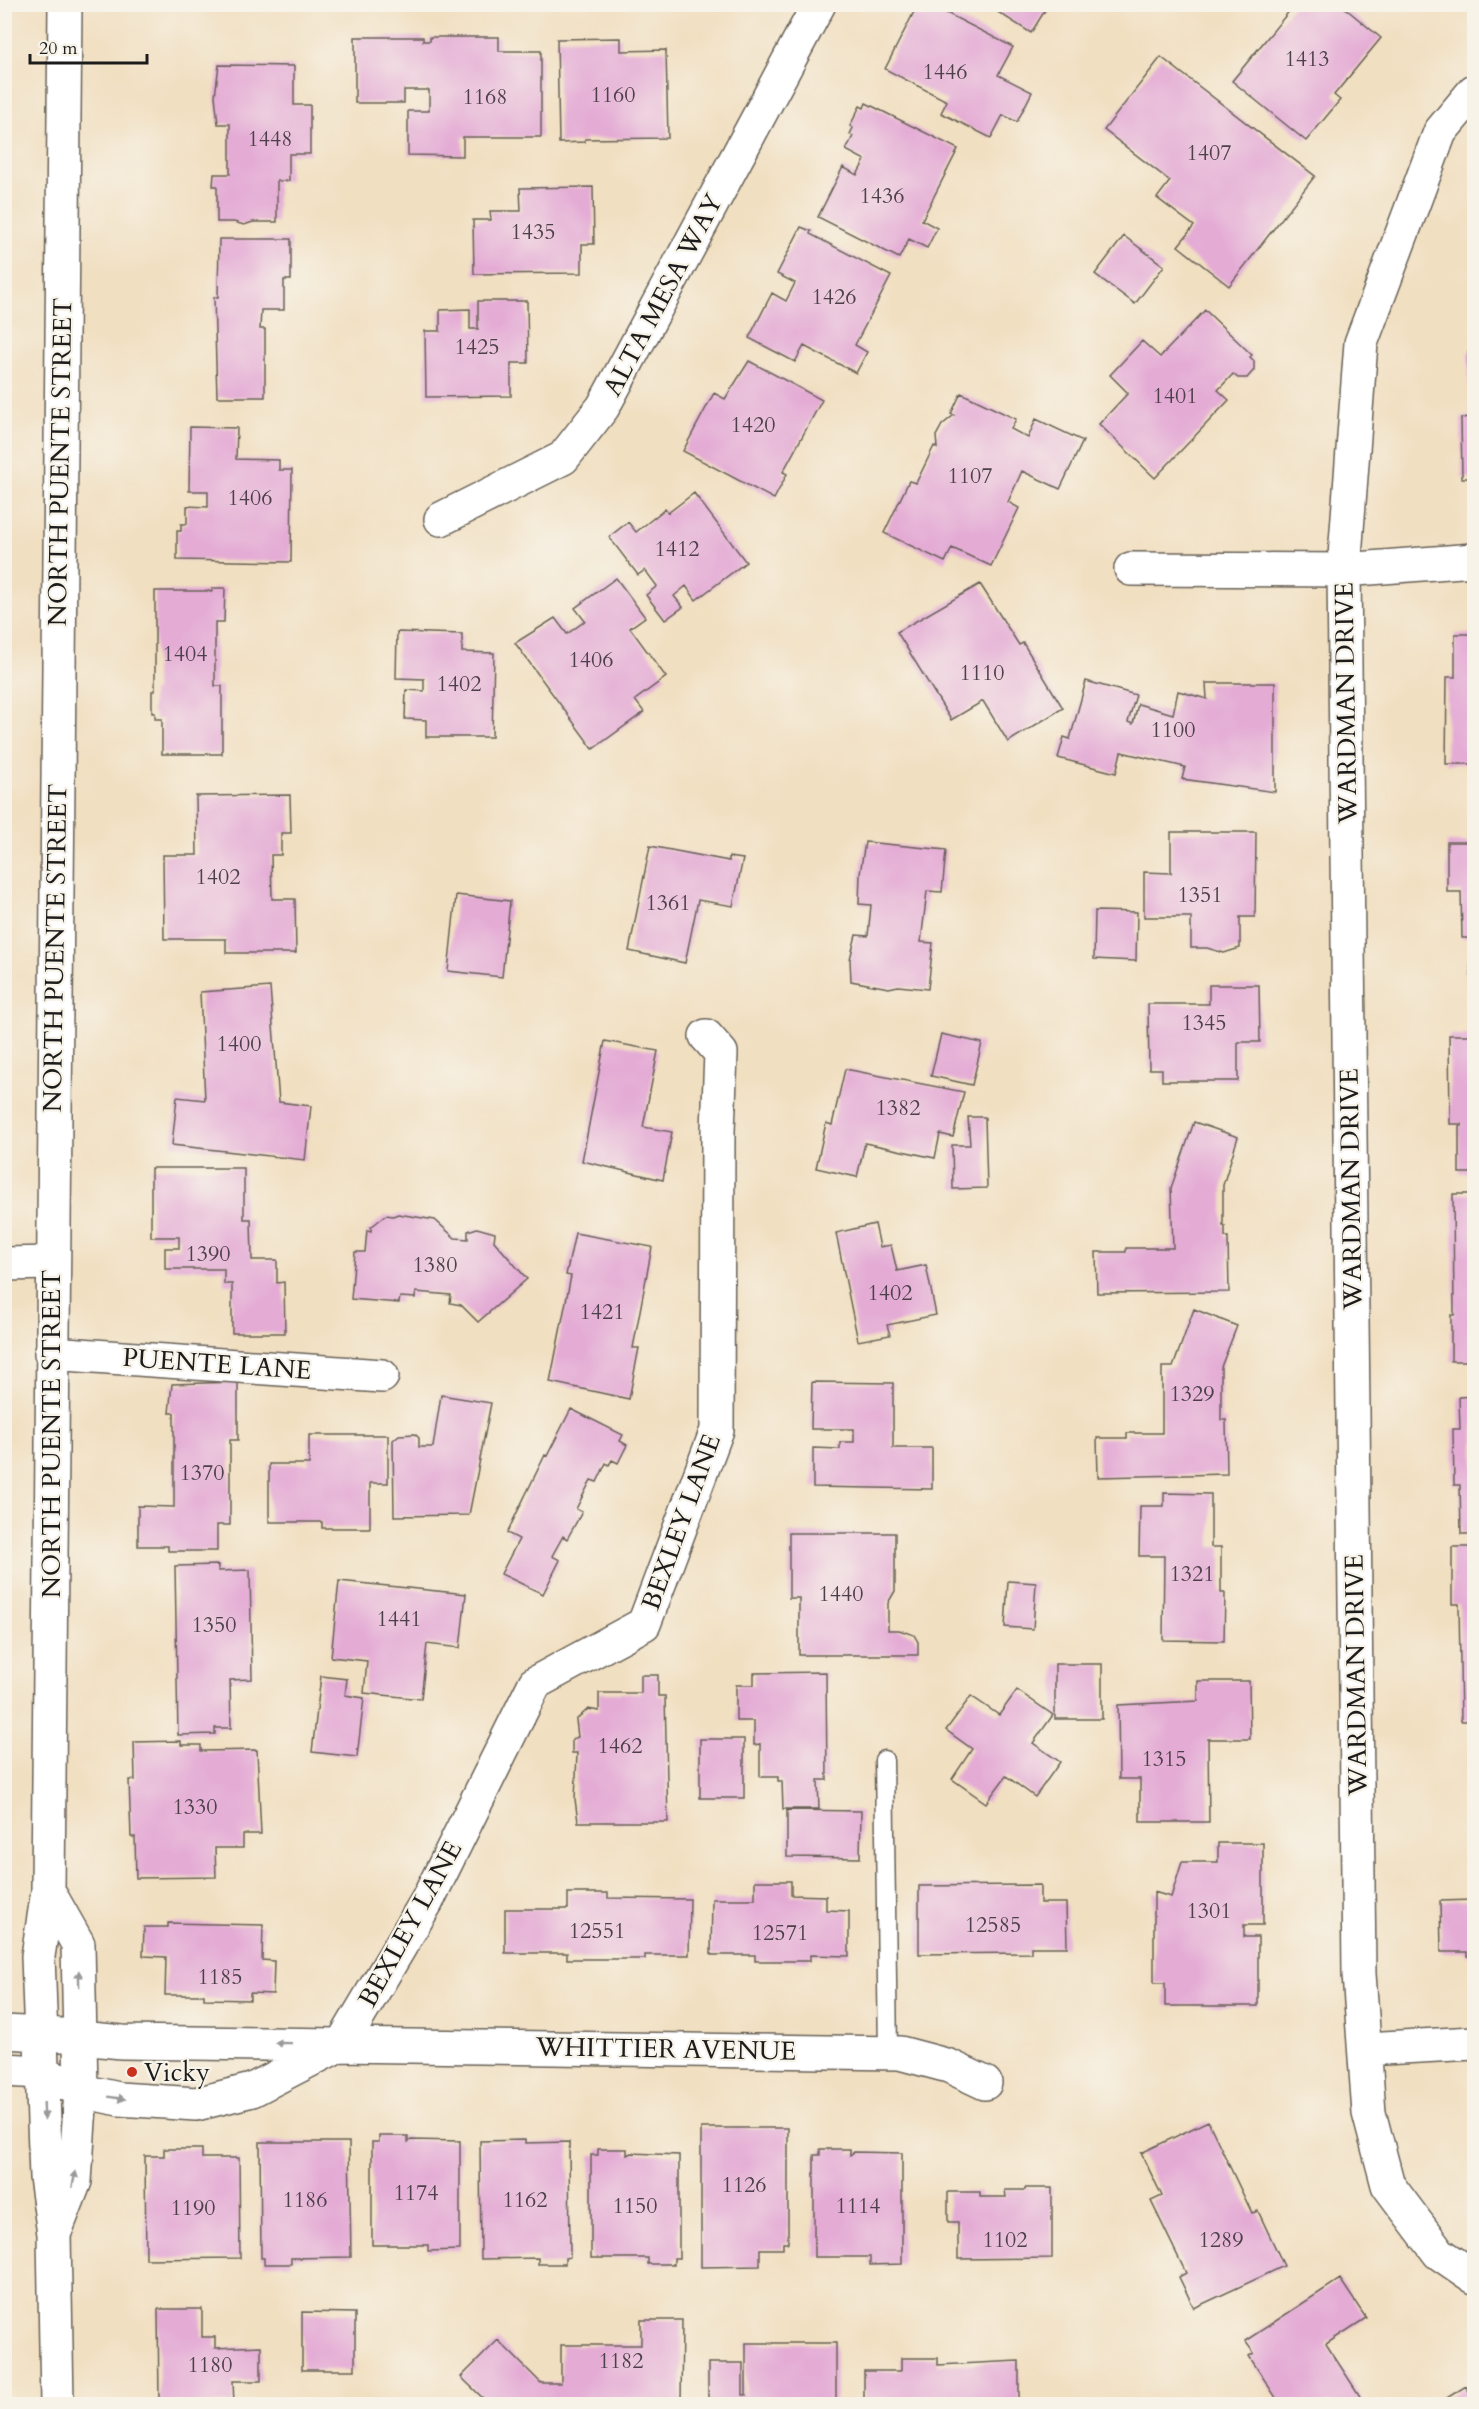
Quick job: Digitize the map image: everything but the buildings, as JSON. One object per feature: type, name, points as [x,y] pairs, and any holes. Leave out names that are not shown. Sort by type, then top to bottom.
[{"type":"street","name":"NORTH PUENTE STREET","points":[[57,2404],[54,2234],[46,2177],[38,1956],[48,1891],[51,1353],[65,4]]},
{"type":"street","name":"ALTA MESA WAY","points":[[441,519],[563,458],[603,407],[809,8]]},
{"type":"street","name":"WARDMAN DRIVE","points":[[1474,91],[1440,132],[1361,343],[1344,570],[1359,1974],[1370,2113],[1388,2185],[1439,2253],[1474,2277]]},
{"type":"street","points":[[1131,569],[1344,570],[1474,560]]},
{"type":"street","name":"BEXLEY LANE","points":[[342,2044],[427,1901],[535,1683],[644,1624],[717,1430],[718,1131],[721,1053],[706,1036]]},
{"type":"street","points":[[4,1264],[52,1263]]},
{"type":"street","name":"PUENTE LANE","points":[[51,1353],[382,1376]]},
{"type":"street","name":"NORTH PUENTE STREET","points":[[48,1891],[78,1944],[81,2091],[75,2181],[54,2234]]},
{"type":"street","name":"WHITTIER AVENUE","points":[[4,2032],[41,2032],[122,2042],[900,2053],[950,2066],[985,2083]]},
{"type":"street","points":[[1365,2049],[1474,2043]]},
{"type":"street","name":"WHITTIER AVENUE","points":[[4,2070],[42,2072],[81,2091],[119,2099],[196,2104],[252,2090],[342,2044]]},
{"type":"lane","points":[[884,1760],[888,2053]]},
{"type":"place","name":"Vicky","points":[[132,2072]]}]
